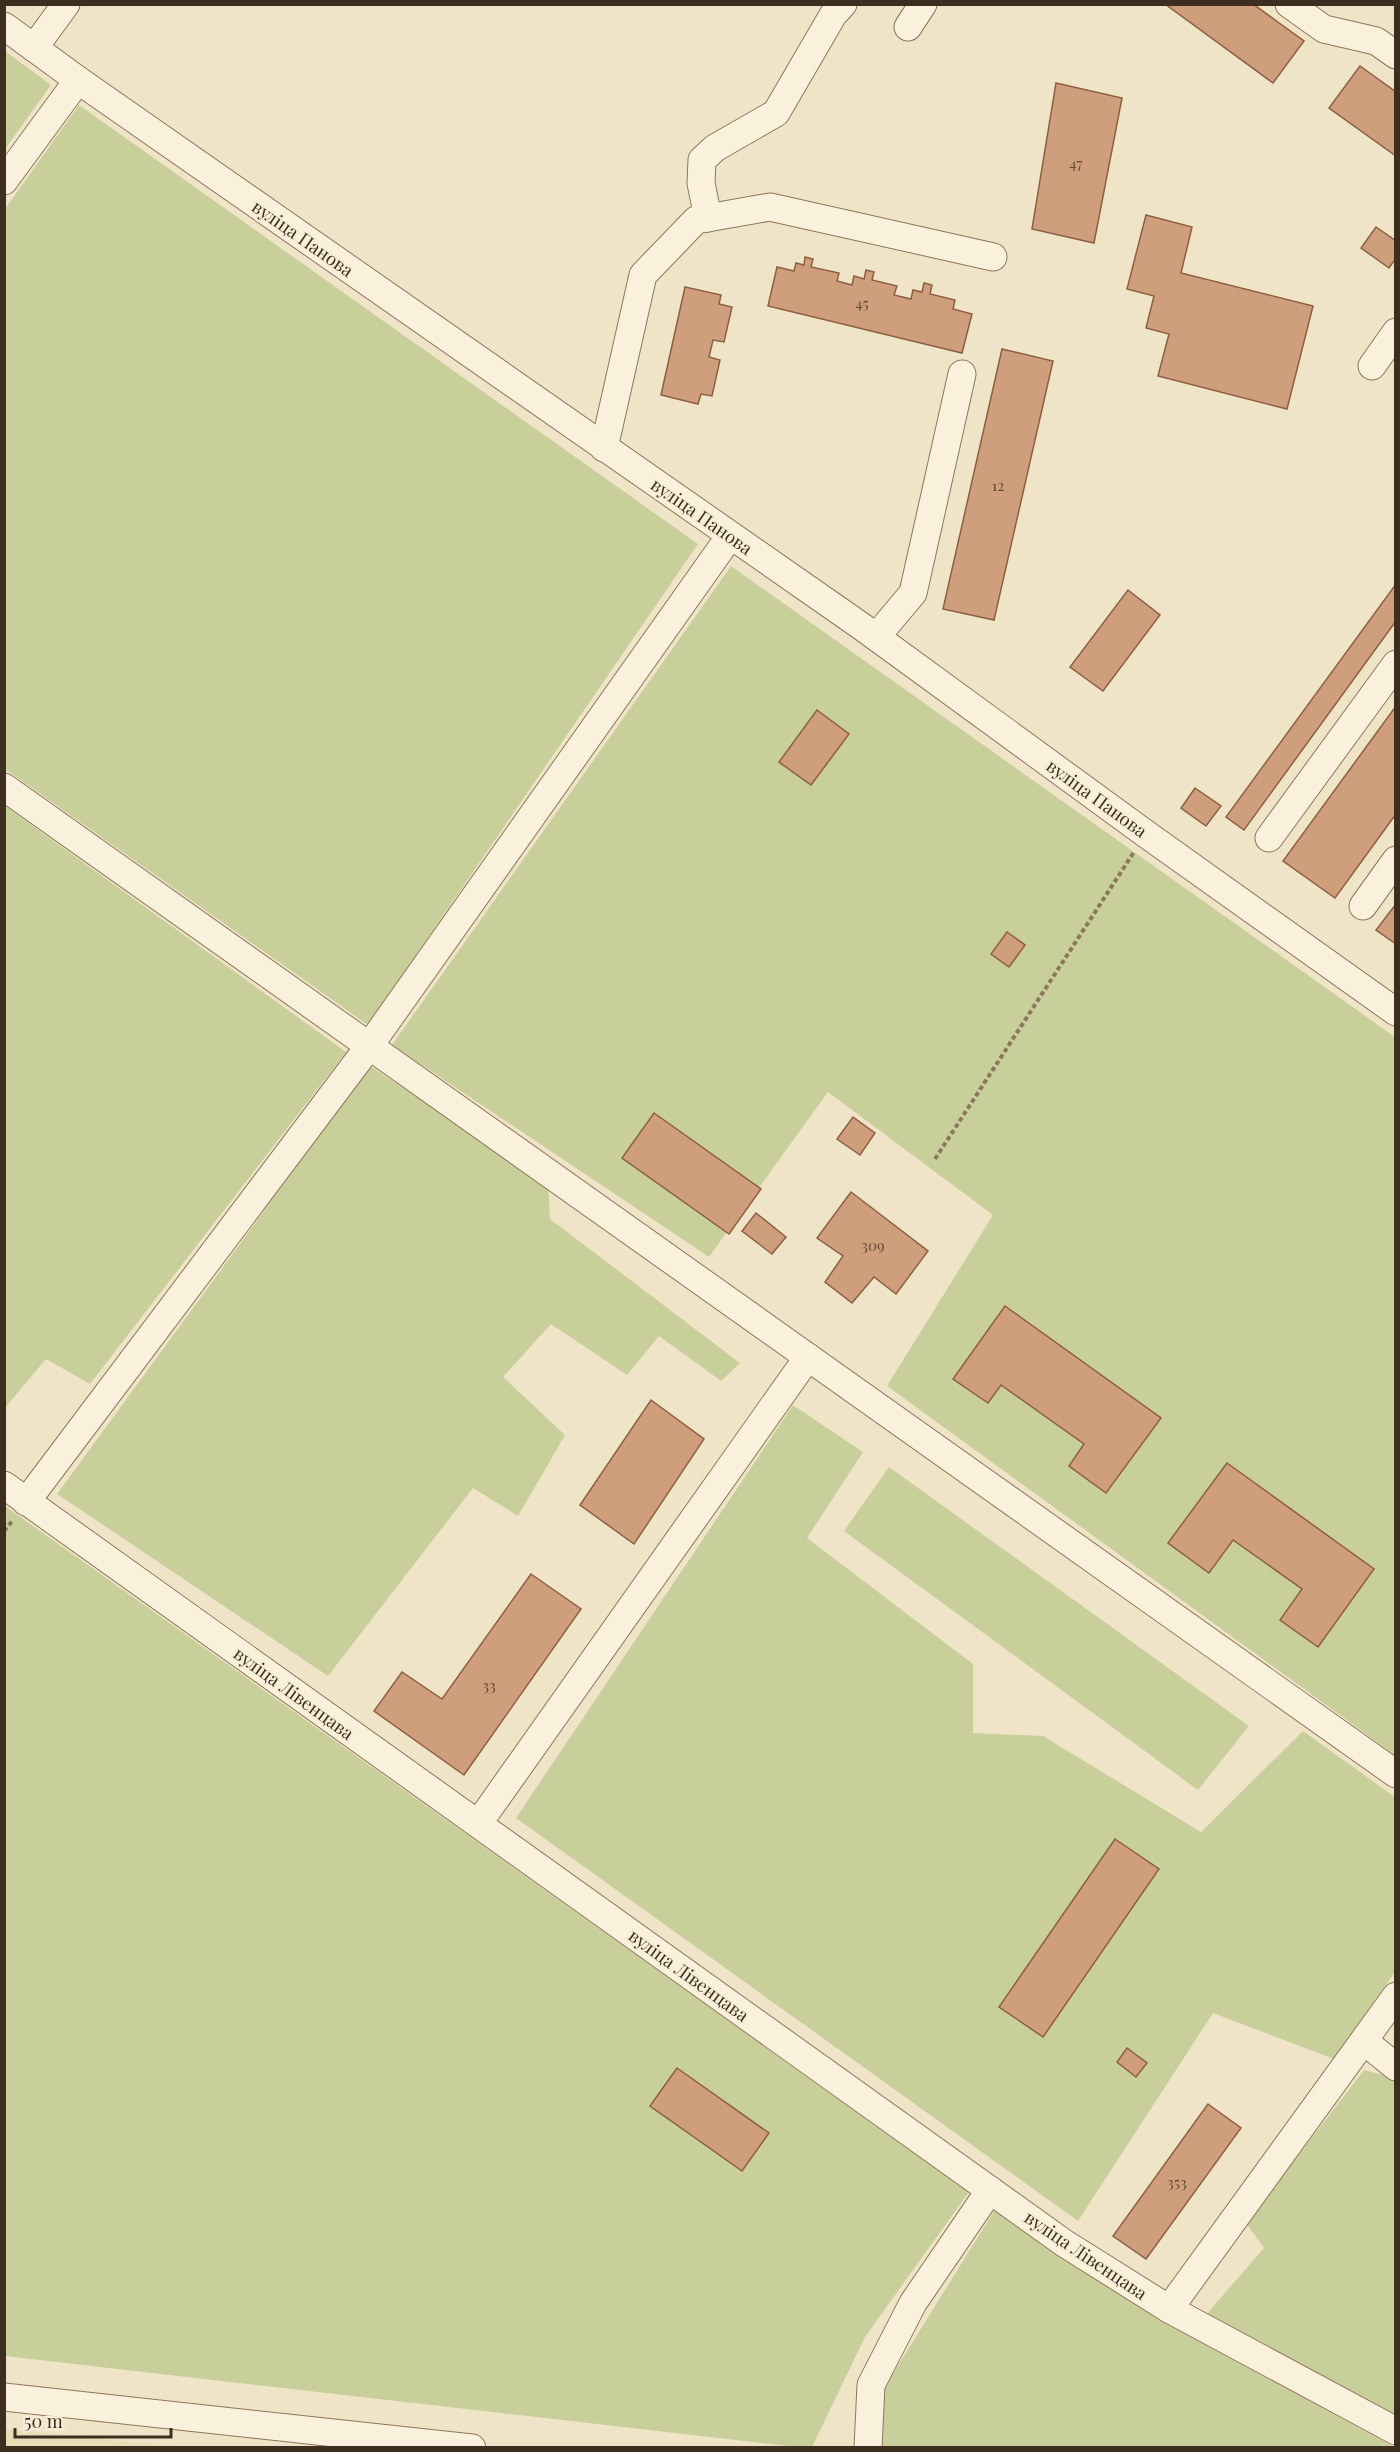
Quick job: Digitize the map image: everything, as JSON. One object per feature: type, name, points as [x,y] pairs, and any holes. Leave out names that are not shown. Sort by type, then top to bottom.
[{"type":"street","points":[[34,48],[66,4]]},
{"type":"street","points":[[708,218],[701,183],[702,160],[716,148],[776,113],[833,15],[843,4]]},
{"type":"street","points":[[908,27],[922,4]]},
{"type":"street","points":[[1289,4],[1324,29],[1376,41],[1395,55]]},
{"type":"street","name":"вуліца Панова","points":[[4,26],[876,637],[1395,1012]]},
{"type":"street","points":[[4,181],[78,80]]},
{"type":"street","points":[[604,448],[643,275],[696,220],[770,207],[993,257]]},
{"type":"street","points":[[1372,366],[1395,332]]},
{"type":"street","points":[[876,637],[913,593],[962,374]]},
{"type":"street","points":[[26,1502],[370,1045],[730,536]]},
{"type":"street","points":[[1269,838],[1395,664]]},
{"type":"street","points":[[4,787],[1395,1774]]},
{"type":"street","points":[[1363,906],[1395,860]]},
{"type":"street","points":[[478,1824],[808,1357]]},
{"type":"street","name":"вуліца Лівенцава","points":[[4,1485],[1064,2243],[1169,2309],[1395,2431]]},
{"type":"street","points":[[1169,2309],[1395,1996]]},
{"type":"street","points":[[1364,2041],[1395,2067]]},
{"type":"street","points":[[868,2448],[870,2385],[913,2303],[990,2190]]},
{"type":"street","points":[[4,2397],[472,2448]]},
{"type":"path","points":[[935,1159],[1146,834]]},
{"type":"shaded area","points":[[5,2429],[180,2447],[5,2447]]},
{"type":"green space","points":[[5,51],[51,85],[5,149]]},
{"type":"green space","points":[[79,105],[698,544],[368,1025],[5,769],[5,209]]},
{"type":"green space","points":[[731,566],[1395,1037],[1395,1755],[887,1386],[993,1215],[828,1092],[709,1257],[392,1045]]},
{"type":"green space","points":[[5,806],[346,1052],[90,1384],[46,1359],[5,1408]]},
{"type":"green space","points":[[370,1066],[548,1184],[550,1219],[740,1363],[721,1381],[659,1336],[627,1375],[551,1324],[503,1377],[565,1435],[518,1516],[473,1488],[328,1676],[57,1494]]},
{"type":"green space","points":[[793,1405],[863,1452],[807,1538],[973,1664],[973,1733],[1043,1736],[1201,1832],[1303,1731],[1395,1797],[1395,1972],[1334,2059],[1213,2013],[1078,2221],[516,1818]]},
{"type":"green space","points":[[889,1467],[1249,1726],[1198,1790],[844,1531]]},
{"type":"green space","points":[[5,1506],[969,2192],[865,2337],[812,2447],[5,2356]]},
{"type":"green space","points":[[1364,2070],[1395,2078],[1395,2415],[1205,2316],[1264,2248],[1246,2223]]},
{"type":"green space","points":[[996,2208],[1169,2325],[1394,2447],[881,2448],[884,2388]]},
{"type":"building","points":[[1165,4],[1253,4],[1304,41],[1273,83]]},
{"type":"building","points":[[1360,66],[1396,92],[1396,156],[1329,108]]},
{"type":"building","points":[[1056,83],[1122,98],[1094,243],[1032,229]]},
{"type":"building","points":[[1146,215],[1192,227],[1181,273],[1313,306],[1287,409],[1158,376],[1169,334],[1146,328],[1154,296],[1127,289]]},
{"type":"building","points":[[1376,227],[1396,241],[1396,258],[1389,268],[1361,248]]},
{"type":"building","points":[[805,257],[813,259],[811,267],[839,273],[837,281],[852,285],[854,276],[864,279],[866,270],[874,272],[872,280],[897,286],[894,295],[911,299],[913,290],[922,292],[924,283],[932,285],[930,294],[955,300],[953,309],[972,314],[962,353],[768,306],[777,267],[794,271],[796,263],[804,265]]},
{"type":"building","points":[[685,287],[721,295],[719,304],[732,307],[724,342],[713,340],[709,357],[720,360],[712,396],[701,394],[698,404],[661,395]]},
{"type":"building","points":[[1002,349],[1053,361],[994,620],[943,609]]},
{"type":"building","points":[[1396,584],[1396,621],[1244,830],[1226,817]]},
{"type":"building","points":[[1128,590],[1160,615],[1103,691],[1070,667]]},
{"type":"building","points":[[1396,706],[1396,814],[1335,898],[1283,861]]},
{"type":"building","points":[[817,710],[849,734],[811,785],[779,762]]},
{"type":"building","points":[[1195,788],[1221,806],[1206,826],[1181,808]]},
{"type":"building","points":[[1396,904],[1396,944],[1376,930]]},
{"type":"building","points":[[1007,932],[1025,945],[1009,967],[991,954]]},
{"type":"building","points":[[654,1113],[761,1189],[729,1234],[622,1158]]},
{"type":"building","points":[[853,1117],[875,1133],[860,1155],[837,1139]]},
{"type":"building","points":[[851,1192],[928,1251],[896,1294],[874,1277],[852,1303],[825,1282],[843,1256],[817,1238]]},
{"type":"building","points":[[756,1213],[786,1237],[772,1254],[742,1231]]},
{"type":"building","points":[[1005,1306],[1161,1418],[1106,1493],[1069,1466],[1084,1444],[1001,1385],[988,1403],[953,1379]]},
{"type":"building","points":[[651,1400],[704,1439],[634,1544],[580,1505]]},
{"type":"building","points":[[1227,1463],[1374,1569],[1318,1647],[1280,1620],[1302,1589],[1233,1540],[1209,1573],[1168,1543]]},
{"type":"building","points":[[531,1574],[581,1609],[464,1775],[374,1711],[402,1672],[442,1699]]},
{"type":"building","points":[[1115,1839],[1159,1869],[1043,2037],[999,2007]]},
{"type":"building","points":[[1127,2048],[1147,2063],[1136,2077],[1117,2062]]},
{"type":"building","points":[[677,2068],[769,2133],[742,2171],[650,2106]]},
{"type":"building","points":[[1208,2104],[1241,2128],[1146,2259],[1113,2236]]}]
